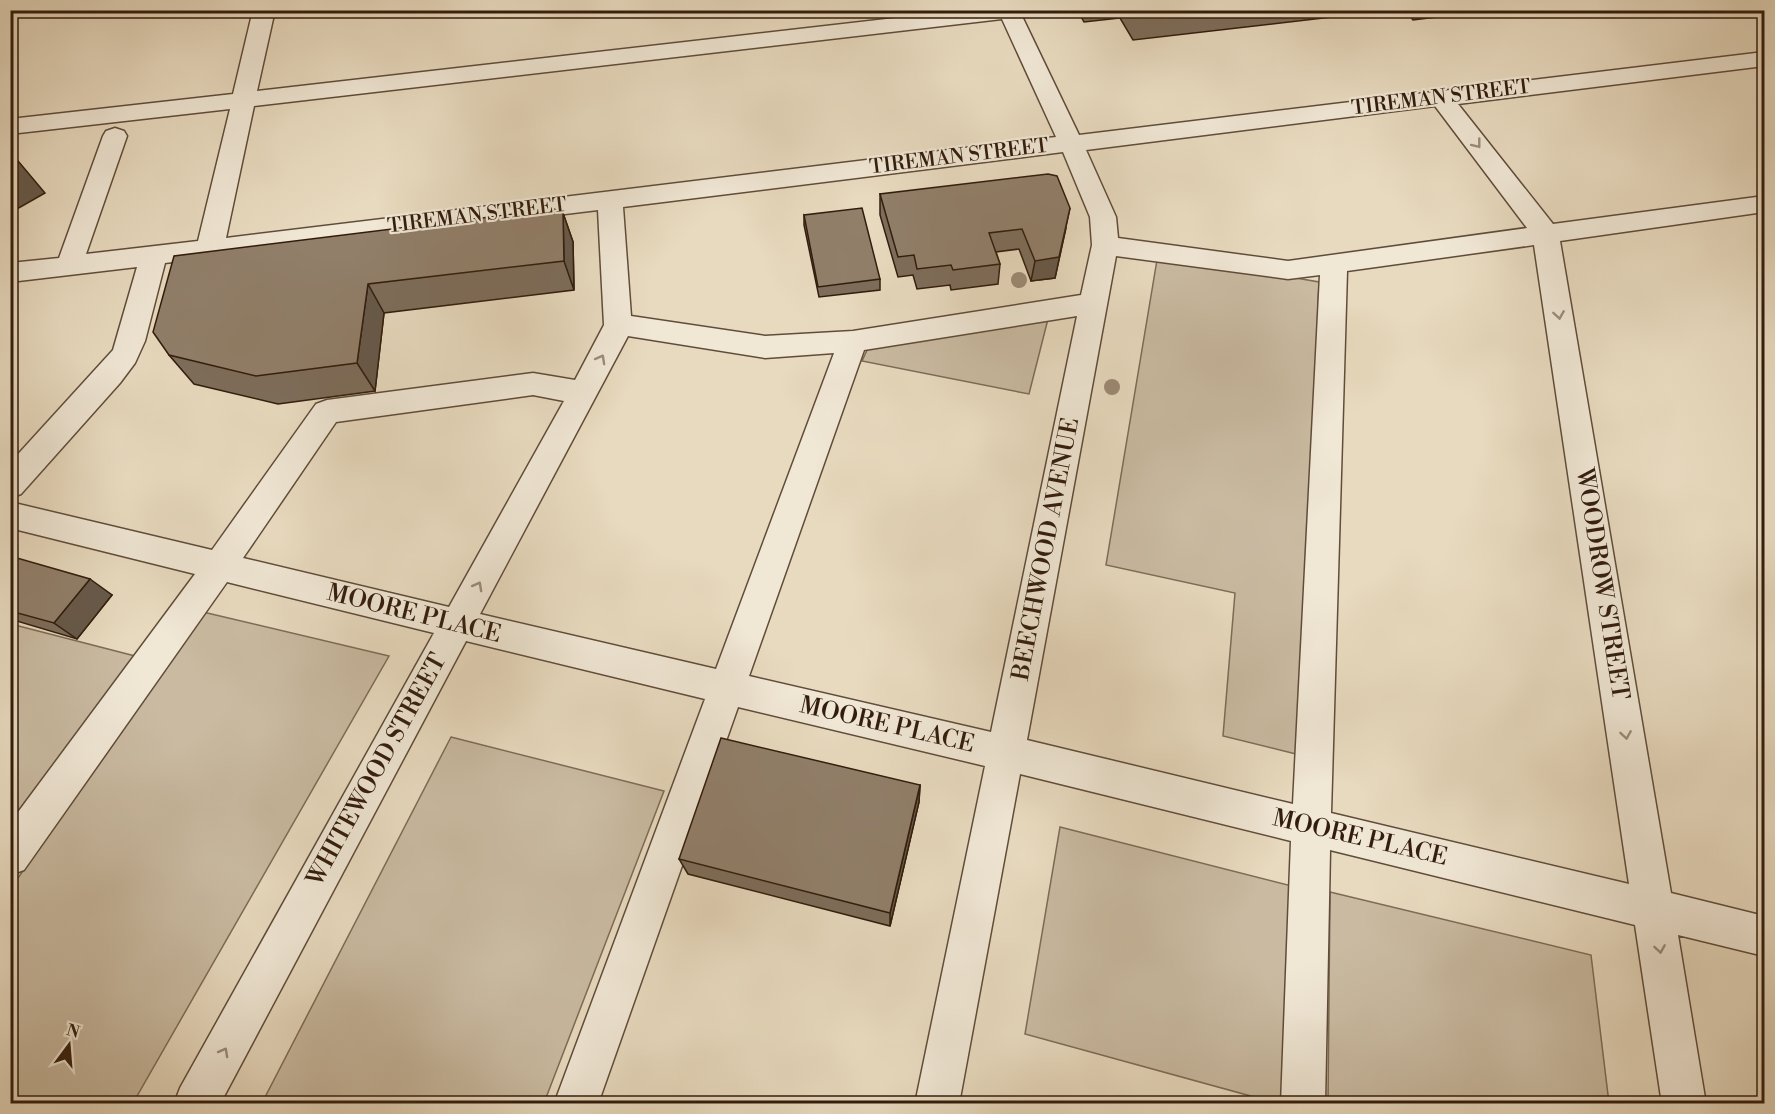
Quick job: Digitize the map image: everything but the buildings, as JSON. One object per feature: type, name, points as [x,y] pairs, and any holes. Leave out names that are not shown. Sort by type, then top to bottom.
[{"type":"street","points":[[210,249],[264,10]]},
{"type":"street","points":[[10,127],[1009,11]]},
{"type":"street","name":"BEECHWOOD AVENUE","points":[[937,1104],[1105,245],[1103,217],[1009,11]]},
{"type":"street","name":"TIREMAN STREET","points":[[10,273],[1764,59]]},
{"type":"street","name":"WOODROW STREET","points":[[1441,98],[1546,234],[1683,1104]]},
{"type":"street","points":[[69,266],[115,136]]},
{"type":"street","name":"WHITEWOOD STREET","points":[[196,1104],[613,338],[618,325],[610,200]]},
{"type":"street","points":[[1105,245],[1288,270],[1764,204]]},
{"type":"street","points":[[10,485],[23,458],[110,375],[124,355],[131,341],[154,255]]},
{"type":"street","points":[[1303,1104],[1311,826],[1334,264]]},
{"type":"street","points":[[618,325],[659,329],[765,347],[853,341],[1094,303]]},
{"type":"street","points":[[576,1104],[853,341]]},
{"type":"street","points":[[10,856],[220,566],[327,412],[533,384],[583,393]]},
{"type":"street","name":"MOORE PLACE","points":[[10,515],[1764,936]]},
{"type":"shaded area","points":[[1158,254],[1319,282],[1300,755],[1223,736],[1235,593],[1106,565]]},
{"type":"shaded area","points":[[1048,319],[1029,394],[862,361],[869,346]]},
{"type":"shaded area","points":[[203,612],[389,656],[133,1103],[11,1104],[11,888]]},
{"type":"shaded area","points":[[11,624],[135,656],[11,826]]},
{"type":"shaded area","points":[[451,737],[664,791],[544,1103],[262,1103]]},
{"type":"shaded area","points":[[1060,827],[1292,886],[1283,1103],[1276,1103],[1025,1034]]},
{"type":"shaded area","points":[[1330,892],[1591,955],[1609,1103],[1328,1103]]}]
